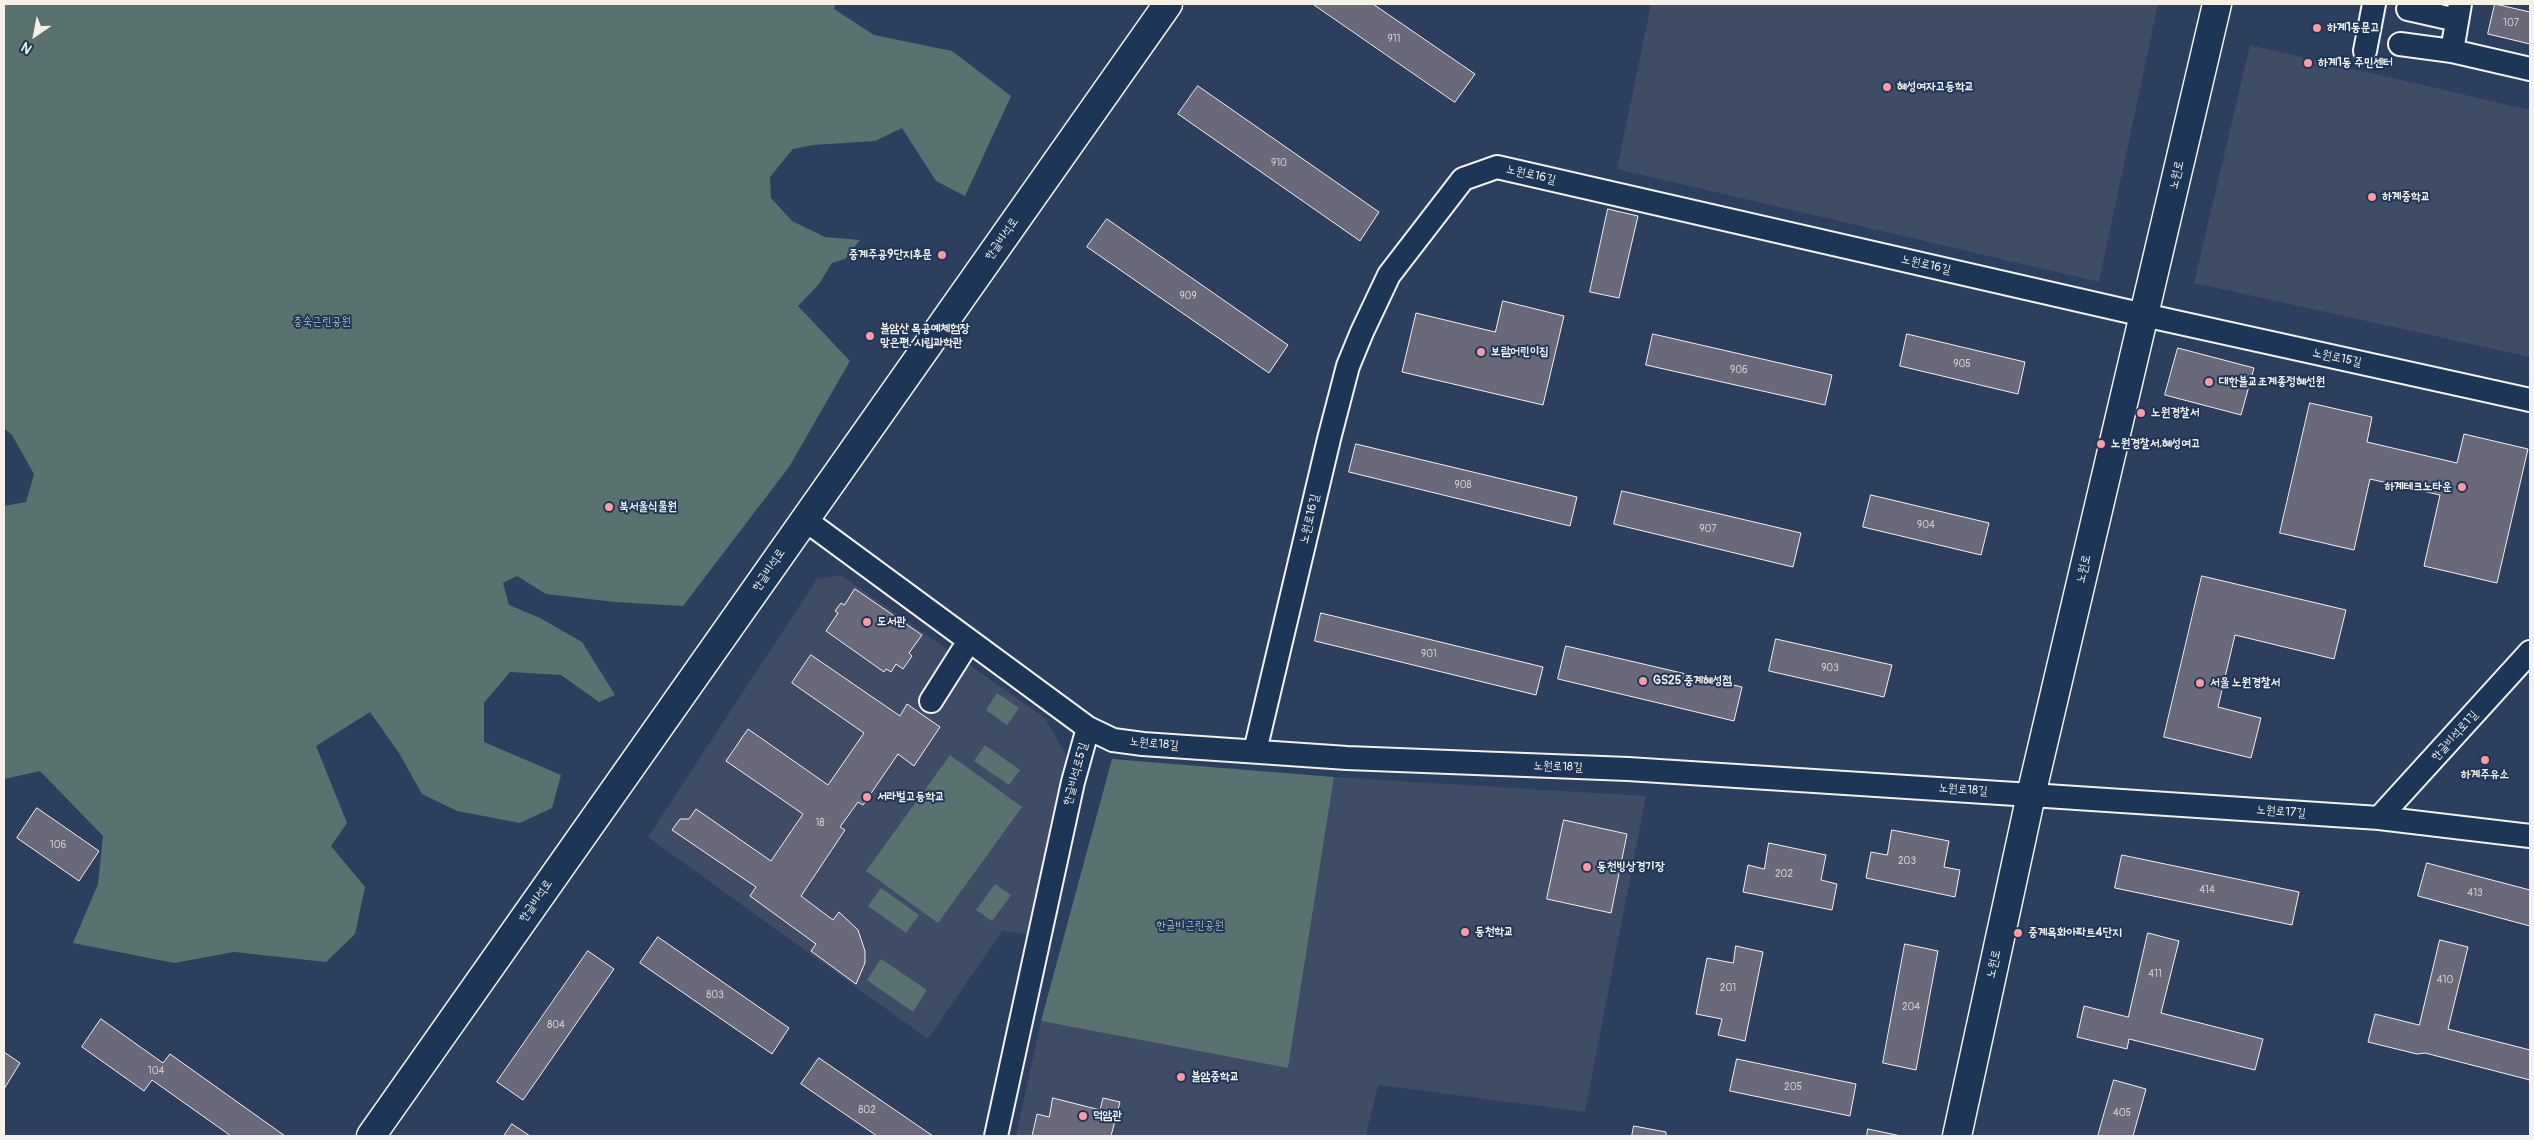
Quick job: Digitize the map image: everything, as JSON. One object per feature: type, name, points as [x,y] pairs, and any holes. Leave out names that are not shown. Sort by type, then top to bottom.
[{"type":"main road","name":"한글비석로","points":[[371,1136],[1168,4]]},
{"type":"main road","name":"노원로","points":[[1957,1136],[2031,795],[2217,4]]},
{"type":"street","points":[[2365,51],[2374,4]]},
{"type":"street","points":[[2408,9],[2458,12],[2452,51]]},
{"type":"street","points":[[2400,44],[2452,51],[2530,69]]},
{"type":"street","name":"노원로16길","points":[[1255,751],[1348,366],[1389,275],[1463,179],[1497,167],[2144,315]]},
{"type":"street","name":"노원로15길","points":[[2144,315],[2530,400]]},
{"type":"street","name":"한글비석로5길","points":[[804,519],[1088,728],[1073,782],[996,1136]]},
{"type":"street","points":[[931,701],[969,641]]},
{"type":"street","name":"한글비석로1길","points":[[2379,818],[2530,652]]},
{"type":"street","name":"노원로18길","points":[[1088,728],[1113,740],[1143,744],[1356,758],[1628,769],[2031,795]]},
{"type":"street","name":"노원로17길","points":[[2031,795],[2379,818],[2530,836]]},
{"type":"shaded area","name":"혜성여자고등학교","points":[[1651,4],[2158,4],[2099,282],[1617,169]]},
{"type":"shaded area","name":"하계중학교","points":[[2250,45],[2530,110],[2530,357],[2194,283]]},
{"type":"shaded area","name":"서라벌고등학교","points":[[841,575],[1045,718],[1067,757],[1031,934],[1002,931],[928,1039],[648,837],[817,579]]},
{"type":"shaded area","name":"동천학교","points":[[1334,777],[1646,796],[1585,1112],[1378,1085],[1366,1136],[1016,1136],[1041,1021],[1288,1068]]},
{"type":"green space","name":"충숙근린공원","points":[[4,4],[835,4],[834,9],[874,35],[952,51],[1011,96],[965,196],[936,181],[902,128],[875,141],[813,145],[793,149],[770,177],[771,198],[792,221],[825,237],[860,240],[845,259],[832,263],[819,284],[798,306],[850,361],[789,467],[683,606],[615,602],[546,594],[517,576],[503,583],[509,605],[540,618],[582,642],[615,695],[599,702],[561,675],[510,672],[484,703],[484,742],[561,775],[552,808],[520,823],[457,811],[422,794],[399,753],[370,712],[316,746],[347,823],[331,846],[365,887],[355,934],[326,962],[234,952],[174,963],[73,943],[98,884],[103,836],[40,771],[4,779],[4,506],[26,502],[34,474],[12,435],[4,428]]},
{"type":"green space","points":[[997,693],[1019,708],[1007,725],[986,710]]},
{"type":"green space","points":[[985,745],[1020,770],[1009,785],[974,761]]},
{"type":"green space","points":[[950,755],[1022,807],[938,923],[866,871]]},
{"type":"green space","name":"한글비근린공원","points":[[1112,759],[1334,777],[1288,1068],[1041,1021]]},
{"type":"green space","points":[[995,884],[1011,895],[992,921],[976,910]]},
{"type":"green space","points":[[881,888],[919,915],[906,933],[868,906]]},
{"type":"green space","points":[[881,959],[927,990],[913,1012],[867,980]]},
{"type":"building","points":[[1313,4],[1373,4],[1475,74],[1455,102]]},
{"type":"building","points":[[2495,4],[2530,12],[2530,44],[2488,34]]},
{"type":"building","points":[[1198,86],[1379,212],[1360,241],[1178,114]]},
{"type":"building","points":[[1608,209],[1638,216],[1619,298],[1590,292]]},
{"type":"building","points":[[1107,219],[1288,345],[1269,373],[1087,247]]},
{"type":"building","name":"보람어린이집","points":[[1503,301],[1564,316],[1543,405],[1402,372],[1416,313],[1495,332]]},
{"type":"building","points":[[1653,334],[1832,375],[1825,405],[1646,365]]},
{"type":"building","points":[[1907,334],[2025,362],[2018,394],[1900,366]]},
{"type":"building","name":"대한불교조계종정혜선원","points":[[2178,348],[2254,368],[2241,415],[2165,395]]},
{"type":"building","name":"하계테크노타운","points":[[2310,403],[2372,417],[2367,442],[2457,463],[2464,434],[2528,449],[2497,583],[2424,566],[2440,495],[2370,479],[2354,550],[2280,533]]},
{"type":"building","points":[[1356,444],[1577,497],[1570,526],[1349,472]]},
{"type":"building","points":[[1622,491],[1801,533],[1793,567],[1614,524]]},
{"type":"building","points":[[1871,495],[1989,523],[1981,555],[1863,527]]},
{"type":"building","name":"서울 노원경찰서","points":[[2202,576],[2346,610],[2334,659],[2235,635],[2218,707],[2261,718],[2251,758],[2164,737]]},
{"type":"building","name":"도서관","points":[[855,589],[922,635],[909,653],[912,656],[903,669],[896,664],[891,672],[886,669],[884,672],[826,631],[838,613],[835,611],[841,603],[844,605]]},
{"type":"building","points":[[1321,613],[1543,667],[1536,695],[1315,641]]},
{"type":"building","points":[[1776,639],[1892,665],[1884,697],[1769,671]]},
{"type":"building","points":[[1566,646],[1742,687],[1734,721],[1558,679]]},
{"type":"building","points":[[811,655],[900,716],[907,704],[940,727],[914,766],[898,754],[863,805],[858,802],[840,827],[845,830],[801,896],[833,920],[839,912],[858,930],[865,951],[865,963],[856,984],[811,951],[816,944],[750,896],[756,887],[672,830],[680,819],[689,819],[696,809],[771,861],[803,814],[726,761],[748,729],[828,785],[864,733],[792,683]]},
{"type":"building","points":[[37,808],[99,851],[79,881],[17,838]]},
{"type":"building","name":"동천빙상경기장","points":[[1564,820],[1627,834],[1611,913],[1547,899]]},
{"type":"building","points":[[1892,830],[1949,841],[1944,867],[1960,870],[1955,897],[1866,878],[1871,852],[1887,855]]},
{"type":"building","points":[[1769,843],[1826,855],[1821,880],[1837,884],[1832,910],[1743,892],[1748,865],[1764,869]]},
{"type":"building","points":[[2122,855],[2299,892],[2292,925],[2115,888]]},
{"type":"building","points":[[2427,863],[2530,890],[2530,926],[2418,896]]},
{"type":"building","points":[[2148,933],[2179,941],[2161,1013],[2263,1039],[2255,1070],[2129,1039],[2127,1049],[2077,1037],[2084,1006],[2128,1017]]},
{"type":"building","points":[[658,937],[789,1028],[772,1054],[640,963]]},
{"type":"building","points":[[2440,940],[2468,947],[2448,1029],[2530,1050],[2530,1080],[2425,1053],[2417,1054],[2368,1042],[2375,1014],[2419,1025]]},
{"type":"building","points":[[1905,944],[1938,951],[1916,1070],[1883,1063]]},
{"type":"building","points":[[1736,946],[1763,952],[1745,1041],[1718,1035],[1722,1019],[1696,1014],[1707,958],[1733,963]]},
{"type":"building","points":[[588,951],[614,969],[523,1100],[497,1082]]},
{"type":"building","points":[[101,1019],[163,1063],[170,1054],[285,1136],[231,1136],[152,1080],[144,1091],[82,1047]]},
{"type":"building","points":[[4,1052],[20,1063],[4,1089]]},
{"type":"building","points":[[819,1058],[933,1136],[877,1136],[801,1084]]},
{"type":"building","points":[[1737,1059],[1856,1084],[1850,1116],[1730,1091]]},
{"type":"building","points":[[2114,1080],[2146,1089],[2133,1136],[2098,1136]]},
{"type":"building","name":"덕암관","points":[[1053,1098],[1100,1110],[1103,1098],[1120,1102],[1111,1136],[1032,1136],[1037,1114],[1049,1117]]},
{"type":"building","points":[[512,1124],[530,1136],[504,1136]]},
{"type":"building","points":[[1634,1126],[1666,1132],[1666,1136],[1632,1136]]},
{"type":"building","points":[[1868,1129],[1901,1136],[1867,1136]]},
{"type":"place","name":"하계1동문고","points":[[2317,28]]},
{"type":"place","name":"하계1동 주민센터","points":[[2308,63]]},
{"type":"place","name":"혜성여자고등학교","points":[[1887,87]]},
{"type":"place","name":"하계중학교","points":[[2372,197]]},
{"type":"place","name":"중계주공9단지후문","points":[[942,255]]},
{"type":"place","name":"불암산 목공예체험장 맞은편. 시립과학관","points":[[870,336]]},
{"type":"place","name":"보람어린이집","points":[[1481,352]]},
{"type":"place","name":"대한불교조계종정혜선원","points":[[2209,382]]},
{"type":"place","name":"노원경찰서","points":[[2141,413]]},
{"type":"place","name":"노원경찰서.혜성여고","points":[[2101,444]]},
{"type":"place","name":"하계테크노타운","points":[[2462,487]]},
{"type":"place","name":"북서울식물원","points":[[609,507]]},
{"type":"place","name":"도서관","points":[[867,622]]},
{"type":"place","name":"GS25 중계혜성점","points":[[1643,681]]},
{"type":"place","name":"서울 노원경찰서","points":[[2200,683]]},
{"type":"place","name":"하계주유소","points":[[2485,760]]},
{"type":"place","name":"서라벌고등학교","points":[[867,797]]},
{"type":"place","name":"동천빙상경기장","points":[[1587,867]]},
{"type":"place","name":"동천학교","points":[[1465,932]]},
{"type":"place","name":"중계목화아파트4단지","points":[[2018,933]]},
{"type":"place","name":"불암중학교","points":[[1181,1077]]},
{"type":"place","name":"덕암관","points":[[1083,1116]]}]
